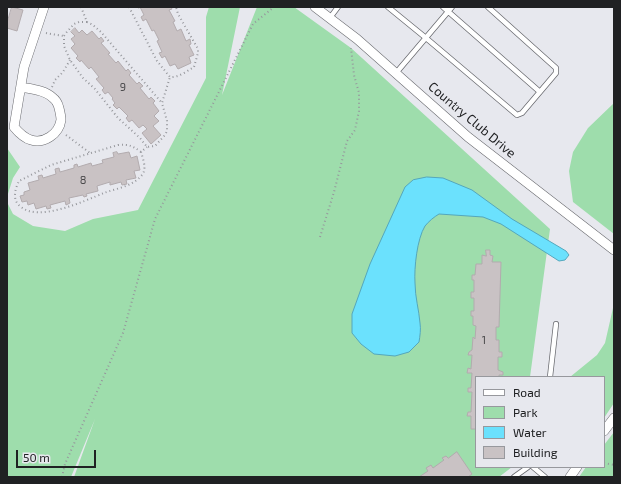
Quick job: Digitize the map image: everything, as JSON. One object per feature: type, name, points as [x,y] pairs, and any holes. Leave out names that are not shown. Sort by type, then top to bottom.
[{"type":"street","points":[[21,87],[49,95],[54,98],[58,105],[61,119],[59,127],[50,137],[45,140],[38,142],[30,140],[21,135],[14,127],[24,67],[44,7]]},
{"type":"street","name":"Country Club Drive","points":[[315,7],[357,39],[468,137],[614,250]]},
{"type":"street","points":[[605,430],[614,418]]},
{"type":"street","points":[[570,477],[576,468]]},
{"type":"lane","points":[[329,19],[338,7]]},
{"type":"lane","points":[[388,7],[517,114],[522,112],[540,92],[556,73],[556,68],[488,7]]},
{"type":"lane","points":[[443,7],[540,92]]},
{"type":"lane","points":[[396,73],[452,7]]},
{"type":"lane","points":[[550,376],[556,324]]},
{"type":"lane","points":[[514,477],[527,468]]},
{"type":"lane","points":[[534,468],[545,477]]},
{"type":"path","points":[[81,7],[87,22]]},
{"type":"path","points":[[129,7],[157,61],[170,77]]},
{"type":"path","points":[[170,77],[178,76],[194,67],[198,53],[198,49],[178,14],[176,7]]},
{"type":"path","points":[[62,477],[65,464],[123,332],[155,219],[253,24],[274,7]]},
{"type":"path","points":[[141,152],[147,147],[156,146],[167,131],[162,103],[101,32],[87,22],[74,24],[64,36],[64,46],[70,60],[83,78],[95,89],[118,118],[140,138],[147,147]]},
{"type":"path","points":[[37,30],[64,36]]},
{"type":"path","points":[[320,237],[334,192],[347,141],[355,130],[359,111],[359,93],[354,75],[351,48]]},
{"type":"path","points":[[49,95],[55,80],[63,72],[70,60]]},
{"type":"path","points":[[162,103],[170,77]]},
{"type":"path","points":[[57,130],[71,138],[90,153]]},
{"type":"path","points":[[124,145],[135,147],[141,152],[145,169],[143,174],[132,184],[126,187],[105,193],[89,200],[45,212],[35,213],[27,211],[21,208],[15,199],[15,193],[19,181],[51,165],[90,153],[124,145]]},
{"type":"green space","points":[[209,7],[240,7],[222,95],[257,7],[294,7],[351,48],[550,229],[530,376],[475,376],[475,468],[511,468],[499,477],[74,477],[95,419],[71,477],[7,477],[7,202],[13,214],[33,226],[65,231],[93,219],[138,210],[206,78],[206,17]]},
{"type":"green space","points":[[614,103],[614,234],[573,202],[569,171],[573,152],[588,128]]},
{"type":"green space","points":[[7,148],[20,167],[13,178],[7,197]]},
{"type":"green space","points":[[614,307],[614,403],[605,416],[605,376],[571,376],[597,355],[605,343]]},
{"type":"green space","points":[[614,432],[614,477],[579,477],[585,468],[605,468],[605,444]]},
{"type":"water","points":[[427,177],[443,178],[472,190],[512,219],[566,251],[569,255],[565,260],[559,261],[501,224],[483,217],[439,214],[425,226],[420,238],[417,254],[415,277],[420,325],[419,342],[409,352],[395,356],[374,354],[361,344],[352,333],[352,314],[370,264],[405,187],[413,180]]},
{"type":"building","points":[[12,7],[23,10],[17,31],[7,28]]},
{"type":"building","points":[[140,7],[171,7],[172,9],[169,10],[175,21],[173,22],[177,31],[181,29],[186,41],[190,39],[191,44],[189,45],[194,55],[189,57],[191,63],[178,69],[175,64],[170,66],[165,56],[162,58],[159,53],[162,52],[157,41],[159,40],[154,30],[152,31],[146,19],[143,21],[141,17],[144,15]]},
{"type":"building","points":[[75,28],[79,33],[82,30],[87,35],[92,31],[99,39],[101,37],[104,41],[101,43],[110,53],[108,54],[116,63],[118,61],[126,71],[128,69],[131,73],[129,75],[137,84],[139,82],[143,86],[140,88],[149,99],[151,97],[155,101],[153,103],[159,111],[154,116],[159,121],[153,126],[161,135],[151,144],[142,133],[147,129],[143,125],[139,128],[132,120],[129,122],[126,118],[128,116],[119,107],[117,109],[113,105],[115,103],[108,92],[105,94],[102,90],[104,88],[96,79],[99,77],[91,67],[89,69],[81,60],[80,62],[76,58],[78,56],[71,48],[75,44],[71,39],[75,36],[71,32]]},
{"type":"building","points":[[117,152],[118,154],[129,152],[131,158],[137,156],[140,170],[134,171],[136,178],[126,180],[127,184],[122,185],[121,182],[110,185],[110,182],[97,186],[98,191],[86,194],[87,196],[84,197],[83,195],[69,198],[70,203],[66,205],[65,201],[50,205],[51,208],[47,209],[46,206],[36,209],[34,203],[28,205],[27,201],[22,202],[20,196],[24,195],[24,192],[30,190],[28,183],[39,180],[38,176],[42,175],[43,178],[56,174],[55,169],[59,168],[60,172],[74,168],[74,165],[77,164],[78,167],[91,163],[92,166],[103,163],[102,160],[114,157],[113,153]]},
{"type":"building","points":[[486,250],[490,250],[490,255],[493,256],[492,262],[501,262],[499,327],[496,327],[496,340],[499,340],[499,352],[502,352],[502,357],[498,357],[498,370],[503,372],[503,375],[475,376],[475,429],[471,429],[471,416],[467,416],[468,412],[471,412],[472,392],[468,392],[468,388],[471,388],[472,373],[467,373],[468,368],[471,369],[472,355],[468,355],[472,350],[476,326],[473,325],[473,316],[471,316],[471,311],[474,311],[474,298],[471,298],[471,292],[474,292],[474,280],[472,280],[472,275],[475,275],[476,264],[482,264],[482,255],[486,256]]},
{"type":"building","points":[[457,452],[472,474],[468,477],[419,477],[428,471],[426,468],[431,465],[433,468],[444,460],[442,458],[446,456],[448,458]]}]
